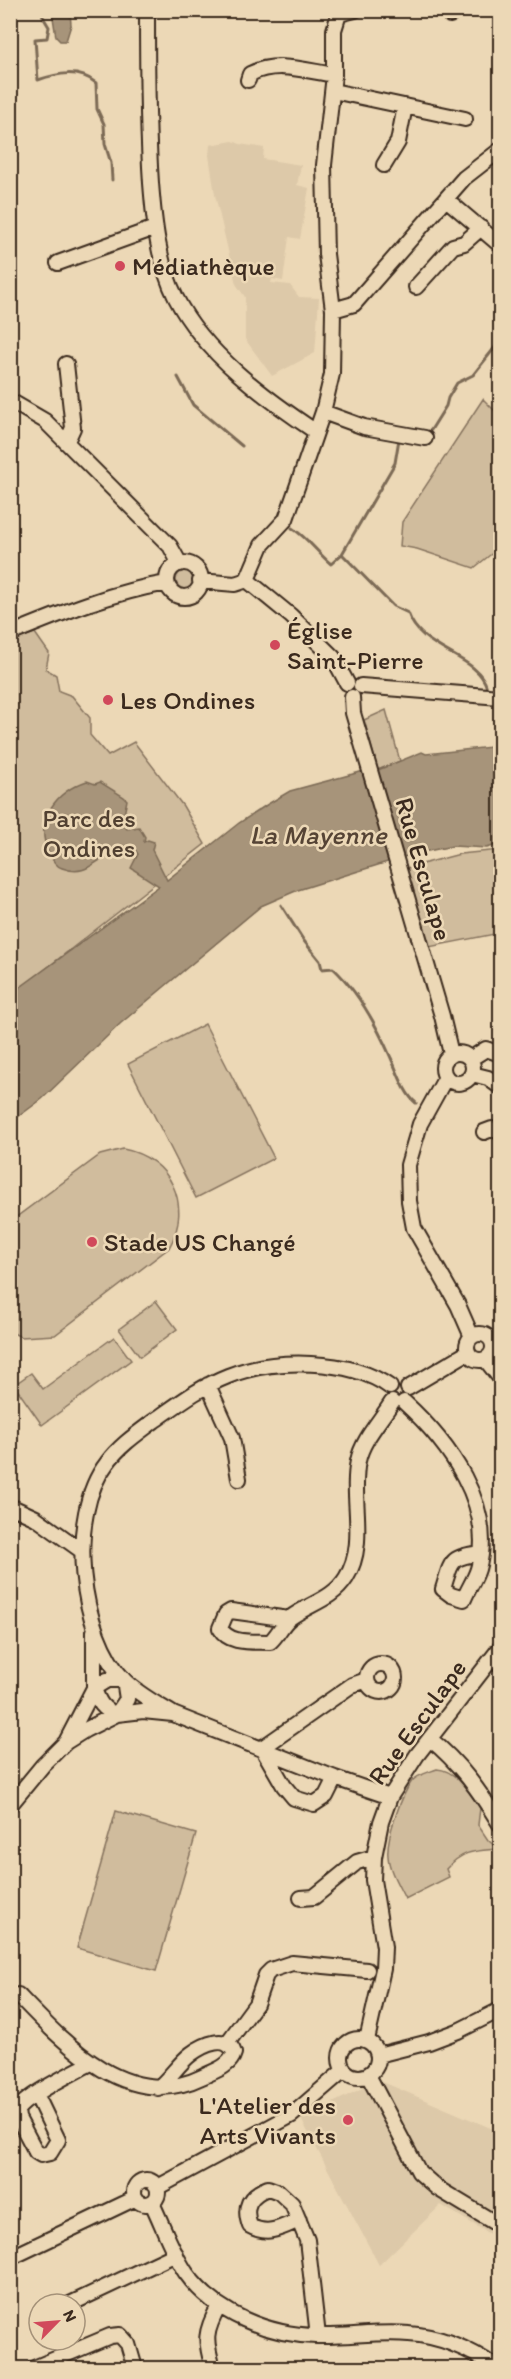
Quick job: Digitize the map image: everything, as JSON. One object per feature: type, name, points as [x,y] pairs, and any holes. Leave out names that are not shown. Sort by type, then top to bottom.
[{"type":"street","points":[[147,10],[148,116],[155,228],[166,275],[176,299],[201,336],[274,403],[316,432]]},
{"type":"street","points":[[200,581],[235,584],[247,580],[262,545],[286,519],[324,412],[332,374],[333,310],[326,254],[324,177],[326,132],[333,91],[334,30],[338,12],[354,10]]},
{"type":"street","points":[[248,80],[250,74],[261,68],[281,66],[334,75]]},
{"type":"street","points":[[333,91],[465,119]]},
{"type":"street","points":[[384,165],[398,142],[405,106]]},
{"type":"street","points":[[333,310],[354,304],[464,178],[501,150]]},
{"type":"street","points":[[446,199],[501,244]]},
{"type":"street","points":[[58,263],[155,228]]},
{"type":"street","points":[[416,286],[453,246],[464,243],[481,228]]},
{"type":"street","points":[[66,364],[72,428],[67,441]]},
{"type":"street","points":[[12,401],[45,421],[67,441],[170,546],[180,564],[194,567],[200,581],[196,591],[187,596],[176,595],[167,583],[169,573],[180,564]]},
{"type":"street","points":[[324,412],[364,427],[424,438]]},
{"type":"street","name":"Rue Esculape","points":[[247,580],[291,616],[333,657],[347,683],[345,690],[357,692],[353,713],[442,1016],[451,1054]]},
{"type":"street","points":[[10,634],[54,615],[140,587],[167,583]]},
{"type":"street","points":[[357,692],[501,698]]},
{"type":"street","points":[[470,1059],[486,1049],[501,1054]]},
{"type":"street","points":[[464,1053],[470,1059],[473,1064],[472,1074],[465,1081],[460,1083],[450,1081],[446,1077],[443,1064],[451,1054],[464,1053]]},
{"type":"street","points":[[472,1074],[488,1078],[501,1087]]},
{"type":"street","points":[[446,1077],[420,1124],[408,1165],[409,1201],[414,1228],[458,1305],[472,1337]]},
{"type":"street","points":[[484,1132],[492,1130],[501,1132]]},
{"type":"street","points":[[480,1334],[491,1341],[493,1349],[485,1359],[477,1360],[468,1353],[467,1344],[472,1337],[480,1334]]},
{"type":"street","points":[[289,1619],[327,1598],[346,1577],[356,1551],[358,1460],[368,1439],[401,1397],[468,1353]]},
{"type":"street","points":[[485,1359],[501,1378]]},
{"type":"street","points":[[117,1714],[109,1712],[102,1706],[94,1688],[94,1629],[83,1581],[82,1551],[90,1498],[105,1464],[140,1432],[189,1395],[208,1384],[260,1367],[311,1363],[346,1369],[378,1379],[390,1387],[399,1383],[401,1397],[453,1455],[474,1500],[480,1529],[480,1553]]},
{"type":"street","points":[[208,1384],[232,1438],[239,1479]]},
{"type":"street","points":[[10,1506],[36,1518],[82,1551]]},
{"type":"street","points":[[94,1629],[124,1680],[127,1699],[117,1714]]},
{"type":"street","name":"Rue Esculape","points":[[367,2040],[383,1969],[384,1947],[373,1880],[374,1857],[381,1822],[390,1797],[402,1776],[501,1648]]},
{"type":"street","points":[[11,1802],[66,1742],[94,1688],[107,1680],[124,1680],[173,1714],[335,1778],[390,1797]]},
{"type":"street","points":[[262,1748],[352,1685],[367,1680]]},
{"type":"street","points":[[66,1742],[117,1714],[143,1711],[173,1714]]},
{"type":"street","points":[[430,1739],[446,1751],[472,1780],[501,1824]]},
{"type":"street","points":[[262,1748],[284,1786],[294,1798],[314,1804],[326,1796],[335,1778]]},
{"type":"street","points":[[284,1786],[284,1776],[292,1761]]},
{"type":"street","points":[[301,1898],[314,1897],[357,1862],[374,1857]]},
{"type":"street","points":[[228,2043],[256,2004],[266,1975],[271,1970],[292,1963],[367,1970]]},
{"type":"street","points":[[18,1995],[63,2042],[91,2063],[138,2085],[158,2088],[189,2083],[228,2064],[234,2053],[228,2043],[219,2040],[190,2054],[171,2078],[158,2088]]},
{"type":"street","points":[[378,2055],[429,2042],[501,2010]]},
{"type":"street","points":[[354,2039],[367,2040],[378,2055],[376,2066],[368,2075],[355,2077],[344,2070],[340,2058],[343,2046],[354,2039]]},
{"type":"street","points":[[36,2094],[91,2063]]},
{"type":"street","points":[[158,2187],[292,2115],[344,2070]]},
{"type":"street","points":[[368,2075],[410,2157],[428,2181],[501,2226]]},
{"type":"street","points":[[135,2198],[136,2186],[141,2181],[152,2181],[158,2187]]},
{"type":"street","points":[[135,2198],[141,2203],[152,2203],[157,2198],[158,2187]]},
{"type":"street","points":[[10,2258],[135,2198]]},
{"type":"street","points":[[152,2203],[188,2275],[219,2306],[273,2331],[318,2336],[381,2332],[428,2337],[464,2348],[497,2368]]},
{"type":"street","points":[[299,2220],[307,2240],[318,2336]]},
{"type":"street","points":[[87,2296],[176,2254]]},
{"type":"street","points":[[213,2368],[205,2342],[208,2326],[219,2306]]},
{"type":"street","points":[[34,2368],[110,2336],[120,2335],[128,2344],[135,2368]]},
{"type":"shaded area","points":[[233,141],[264,148],[263,159],[301,165],[297,185],[309,188],[300,239],[289,237],[283,281],[272,279],[271,283],[290,285],[299,297],[319,298],[315,353],[272,376],[245,339],[245,297],[236,284],[215,195],[209,155],[210,145]]},
{"type":"shaded area","points":[[378,2080],[500,2132],[500,2240],[441,2205],[379,2265],[301,2119]]},
{"type":"green space","points":[[483,399],[500,416],[500,547],[474,568],[417,549],[400,546],[402,522]]},
{"type":"green space","points":[[185,571],[191,574],[194,580],[191,586],[185,589],[179,586],[176,580],[179,574]]},
{"type":"green space","name":"Parc des Ondines","points":[[35,633],[49,653],[46,669],[56,675],[59,691],[72,696],[90,718],[90,735],[108,756],[134,742],[183,806],[205,844],[11,996],[11,641]]},
{"type":"green space","points":[[386,710],[400,761],[378,770],[364,720]]},
{"type":"green space","points":[[500,850],[500,933],[424,948],[403,869],[460,854]]},
{"type":"green space","points":[[205,1024],[274,1158],[196,1198],[128,1064]]},
{"type":"green space","name":"Stade US Changé","points":[[123,1149],[140,1154],[154,1162],[173,1186],[178,1200],[179,1216],[176,1232],[169,1248],[55,1335],[21,1337],[11,1332],[11,1221],[100,1155]]},
{"type":"green space","points":[[156,1301],[177,1329],[140,1357],[119,1329]]},
{"type":"green space","points":[[114,1337],[131,1360],[42,1425],[14,1385],[31,1373],[43,1389]]},
{"type":"green space","points":[[437,1769],[451,1773],[467,1789],[480,1808],[478,1825],[488,1840],[498,1849],[475,1851],[458,1858],[446,1869],[449,1877],[405,1899],[389,1862],[388,1848],[392,1828],[403,1797],[412,1781],[420,1775]]},
{"type":"green space","points":[[116,1811],[196,1834],[156,1971],[77,1948]]},
{"type":"water","points":[[52,11],[70,11],[71,25],[66,41],[60,41],[56,37]]},
{"type":"water","name":"La Mayenne","points":[[500,746],[500,844],[487,848],[453,846],[413,854],[298,890],[261,906],[121,1023],[42,1099],[11,1122],[11,994],[159,886],[131,868],[138,854],[136,851],[116,852],[78,871],[55,864],[44,839],[44,828],[51,808],[66,792],[87,781],[95,784],[100,782],[124,797],[127,800],[122,824],[127,829],[139,827],[145,837],[144,842],[148,840],[154,842],[152,850],[167,880],[239,823],[290,791],[364,771],[365,775],[378,772],[378,770],[422,752],[426,754]]},
{"type":"waterway","points":[[42,10],[49,27],[47,38],[35,39],[38,80],[75,74],[96,83],[97,109],[104,124],[105,144],[111,163],[112,180]]},
{"type":"waterway","points":[[426,433],[431,430],[446,406],[457,383],[473,375],[500,341]]},
{"type":"waterway","points":[[178,377],[193,405],[242,446]]},
{"type":"waterway","points":[[342,554],[395,463],[399,439]]},
{"type":"waterway","points":[[292,528],[331,564],[342,554],[393,606],[408,613],[415,626],[425,636],[473,667],[482,677],[487,688]]},
{"type":"waterway","points":[[281,905],[320,961],[322,969],[333,968],[359,999],[380,1034],[405,1088],[416,1103]]},
{"type":"place","name":"Médiathèque","points":[[120,266]]},
{"type":"place","name":"Église Saint-Pierre","points":[[275,645]]},
{"type":"place","name":"Les Ondines","points":[[108,700]]},
{"type":"place","name":"Stade US Changé","points":[[92,1242]]},
{"type":"place","name":"L'Atelier des Arts Vivants","points":[[348,2120]]}]
